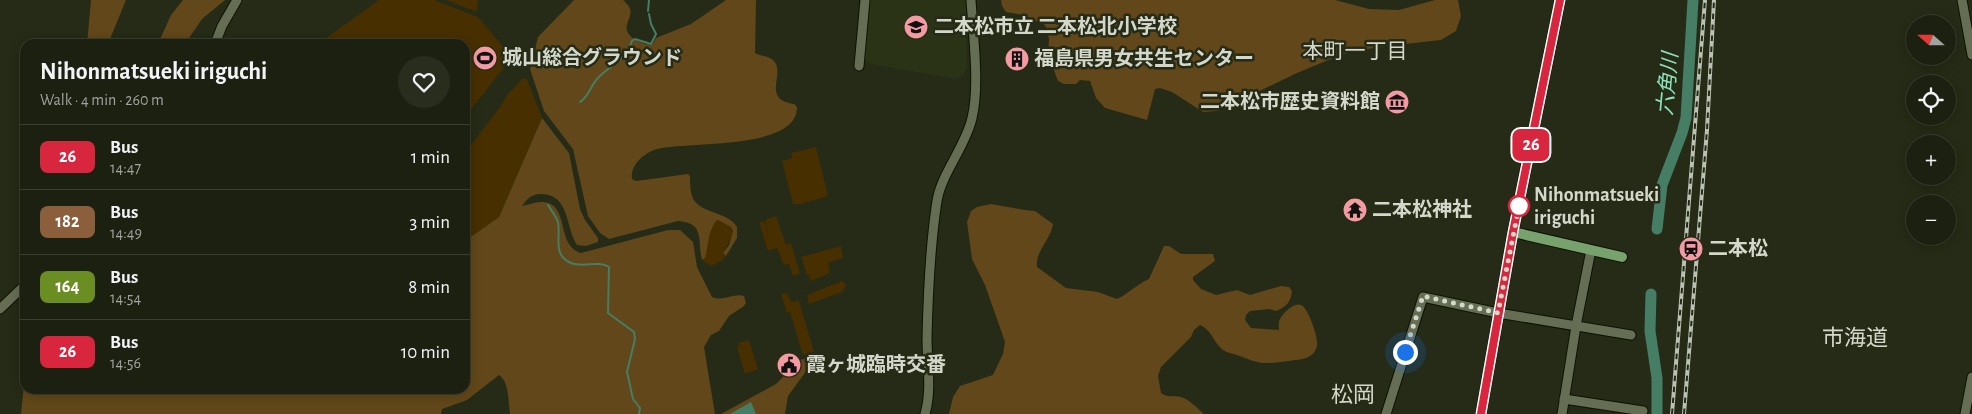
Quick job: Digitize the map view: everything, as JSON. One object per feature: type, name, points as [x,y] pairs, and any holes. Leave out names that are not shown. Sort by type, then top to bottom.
[{"type":"main road","points":[[1481,414],[1513,232],[1560,0]]},
{"type":"main road","points":[[1513,232],[1622,257]]},
{"type":"street","points":[[217,39],[237,0]]},
{"type":"street","points":[[859,66],[865,0]]},
{"type":"street","points":[[925,414],[928,383],[929,290],[937,200],[967,135],[973,117],[975,96],[971,0]]},
{"type":"street","points":[[1962,0],[1972,55]]},
{"type":"street","points":[[1562,414],[1576,326],[1591,250]]},
{"type":"street","points":[[0,309],[20,290]]},
{"type":"street","points":[[1386,414],[1423,296],[1498,313],[1631,335]]},
{"type":"street","points":[[1965,414],[1972,377]]},
{"type":"street","points":[[1564,399],[1643,411]]},
{"type":"shaded area","points":[[91,0],[126,0],[110,39],[87,39]]},
{"type":"shaded area","points":[[183,0],[225,0],[202,19],[188,39],[160,39],[171,15]]},
{"type":"shaded area","name":"城山総合グラウンド","points":[[379,0],[434,0],[478,17],[506,50],[505,66],[470,111],[470,39],[325,39]]},
{"type":"shaded area","points":[[446,0],[478,0],[477,12]]},
{"type":"shaded area","points":[[574,0],[623,0],[629,6],[630,11],[627,25],[628,33],[643,43],[652,45],[656,38],[691,24],[726,0],[756,0],[755,53],[773,60],[777,65],[776,91],[778,97],[797,107],[792,121],[779,131],[761,138],[738,142],[657,149],[647,153],[639,160],[632,174],[632,179],[636,181],[688,174],[690,176],[691,194],[695,202],[707,210],[727,218],[737,227],[737,238],[726,256],[723,253],[729,245],[733,231],[731,227],[718,220],[711,230],[705,258],[702,260],[699,234],[693,225],[687,222],[678,221],[609,239],[600,233],[588,216],[573,149],[544,111],[530,69],[538,37]]},
{"type":"shaded area","name":"二本松市立 二本松北小学校","points":[[869,0],[966,0],[967,67],[964,74],[956,79],[866,62],[863,55]]},
{"type":"shaded area","points":[[1001,0],[1335,0],[1369,9],[1399,10],[1435,0],[1458,0],[1461,16],[1456,31],[1441,40],[1378,47],[1343,54],[1297,73],[1218,111],[1203,112],[1172,92],[1160,88],[1155,89],[1147,120],[1105,108],[1096,98],[1090,81],[1080,80],[1076,84],[1064,84],[1058,81],[1048,54],[1049,39],[1045,25],[1023,15],[1006,12]]},
{"type":"shaded area","points":[[523,78],[527,79],[542,118],[499,217],[470,237],[470,146],[507,95]]},
{"type":"shaded area","points":[[542,118],[569,153],[580,209],[585,220],[598,238],[598,242],[586,246],[577,245],[562,205],[550,195],[532,196],[522,206],[541,202],[550,204],[556,209],[568,242],[573,249],[581,253],[668,230],[680,230],[693,242],[697,267],[712,297],[720,299],[740,295],[744,296],[746,303],[729,316],[719,331],[711,335],[704,347],[715,414],[510,414],[507,388],[503,378],[499,375],[467,400],[442,409],[441,414],[21,414],[23,394],[470,394],[470,237],[499,217]]},
{"type":"shaded area","points":[[816,147],[828,196],[801,204],[793,204],[782,161],[792,158],[791,153]]},
{"type":"shaded area","points":[[991,204],[1035,211],[1053,224],[1052,230],[1038,256],[1037,267],[1066,288],[1098,292],[1117,299],[1149,279],[1164,246],[1169,246],[1181,254],[1213,254],[1215,261],[1193,277],[1193,280],[1201,289],[1216,295],[1237,290],[1250,295],[1281,286],[1289,287],[1292,291],[1291,295],[1283,308],[1276,311],[1269,309],[1250,311],[1246,315],[1245,320],[1251,328],[1279,330],[1279,321],[1284,314],[1295,305],[1301,305],[1307,311],[1315,330],[1317,346],[1315,351],[1310,356],[1302,359],[1273,363],[1258,362],[1223,350],[1207,330],[1200,325],[1194,330],[1191,337],[1161,367],[1158,376],[1161,393],[1184,398],[1204,414],[949,414],[953,397],[960,386],[993,375],[1003,354],[1005,342],[985,285],[972,259],[967,222],[971,211],[977,207]]},
{"type":"shaded area","points":[[776,216],[786,245],[791,243],[800,274],[793,276],[789,264],[784,265],[777,248],[768,251],[759,222],[764,221],[769,237],[765,220]]},
{"type":"shaded area","points":[[718,220],[731,227],[733,234],[723,253],[726,256],[711,266],[702,260],[704,260],[708,233]]},
{"type":"shaded area","points":[[841,246],[843,258],[828,263],[830,273],[811,281],[801,257]]},
{"type":"shaded area","points":[[842,281],[846,285],[842,292],[809,304],[807,295]]},
{"type":"shaded area","points":[[787,293],[791,302],[799,301],[814,352],[803,355],[790,312],[787,313],[781,294]]},
{"type":"shaded area","points":[[749,340],[758,369],[745,374],[737,348],[739,347],[738,343]]},
{"type":"shaded area","points":[[810,357],[813,360],[812,363],[788,396],[785,414],[721,414],[776,384],[800,360]]},
{"type":"shaded area","points":[[751,402],[756,414],[730,414]]},
{"type":"waterway","points":[[648,11],[649,0]]},
{"type":"waterway","name":"六角川","points":[[1657,229],[1662,185],[1686,118],[1693,0]]},
{"type":"waterway","points":[[580,102],[597,79],[625,54],[632,41],[635,39],[651,44],[656,34],[649,14]]},
{"type":"waterway","points":[[548,205],[558,222],[559,250],[565,260],[581,265],[600,264],[609,267],[608,313],[634,332],[635,339],[627,372],[633,399],[640,408],[639,414]]},
{"type":"waterway","name":"六角川","points":[[1651,294],[1650,331],[1657,378],[1657,414]]},
{"type":"railway","points":[[1672,414],[1705,0]]},
{"type":"railway","points":[[1684,414],[1707,130],[1714,0]]},
{"type":"bus line","name":"26","points":[[1481,414],[1513,232],[1560,0]]},
{"type":"place","name":"二本松市立 二本松北小学校","points":[[916,27]]},
{"type":"place","name":"城山総合グラウンド","points":[[485,58]]},
{"type":"place","name":"福島県男女共生センター","points":[[1017,59]]},
{"type":"place","name":"二本松市歴史資料館","points":[[1397,102]]},
{"type":"place","name":"Nihonmatsueki iriguchi","points":[[1519,206]]},
{"type":"place","name":"二本松神社","points":[[1355,210]]},
{"type":"place","name":"二本松","points":[[1691,249]]},
{"type":"place","name":"霞ヶ城臨時交番","points":[[789,365]]},
{"type":"district","name":"本町一丁目","points":[[1355,51]]},
{"type":"district","name":"市海道","points":[[1855,338]]},
{"type":"district","name":"松岡","points":[[1353,395]]},
{"type":"route","points":[[1405,352],[1423,296],[1498,313],[1519,206]]}]
